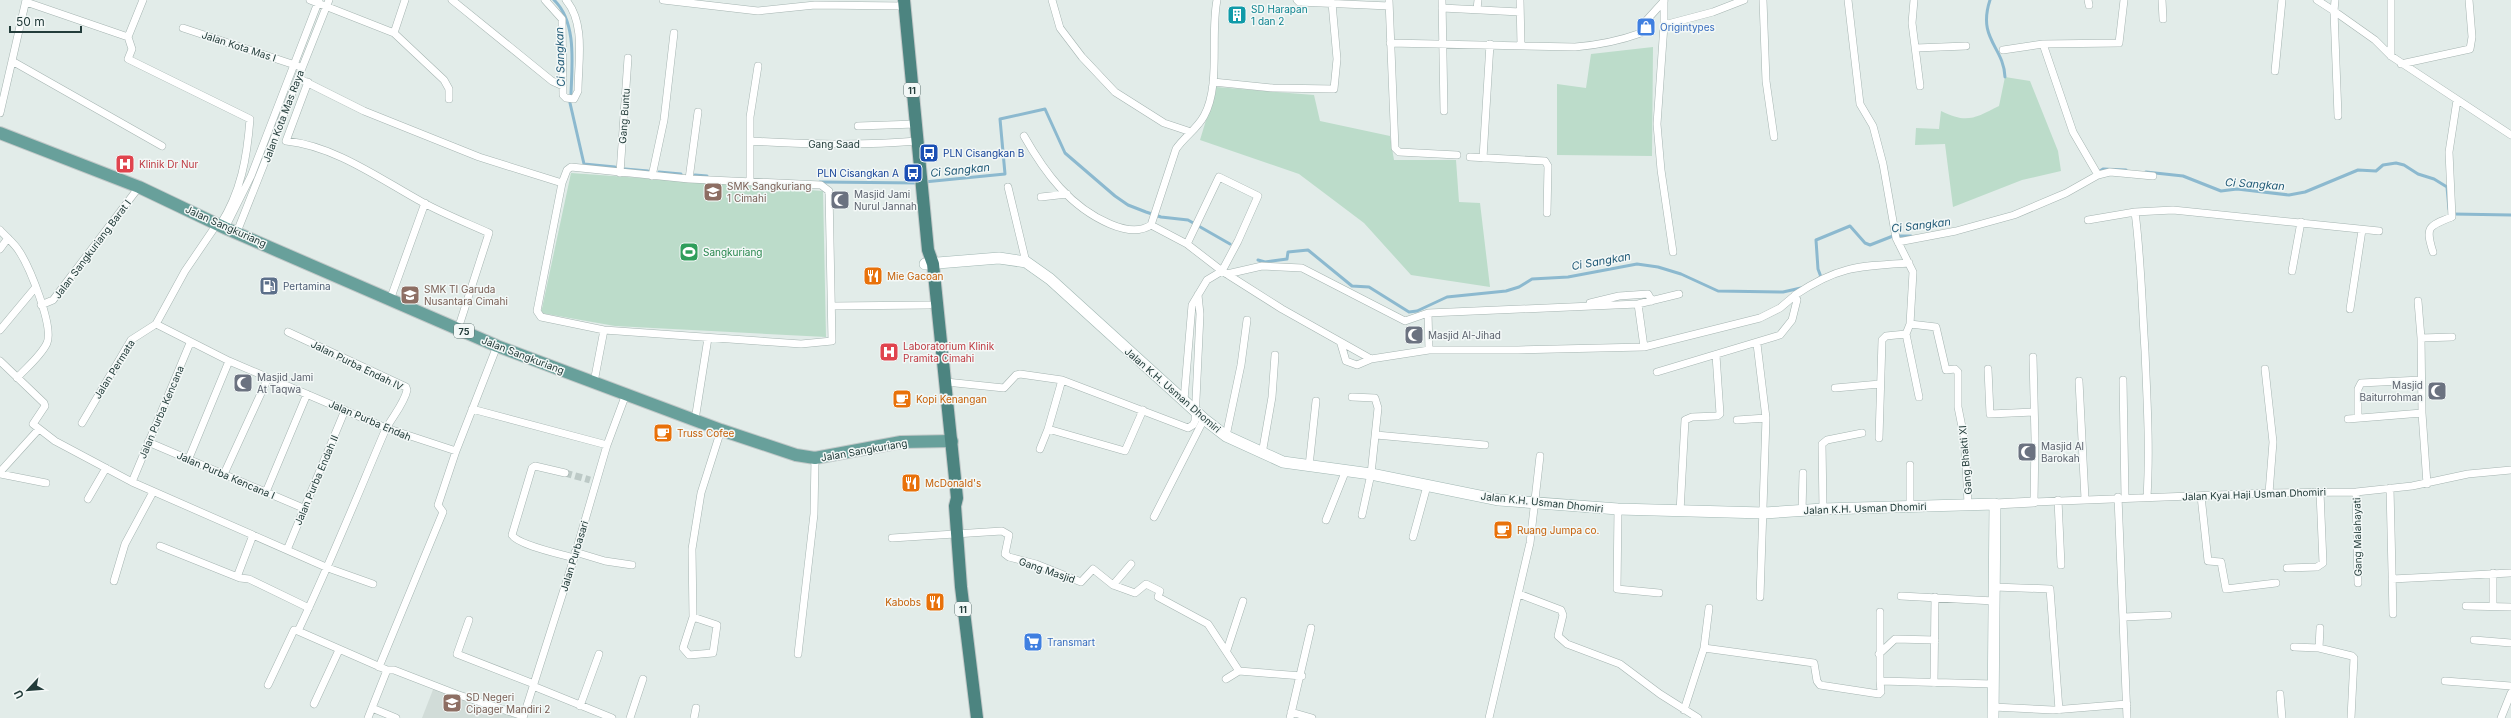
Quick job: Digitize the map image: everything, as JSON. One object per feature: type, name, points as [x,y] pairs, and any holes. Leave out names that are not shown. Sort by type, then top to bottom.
[{"type":"highway","name":"11","points":[[904,3],[928,250],[929,304],[957,498],[955,506],[961,587],[977,715]]},
{"type":"highway","name":"11","points":[[929,264],[946,382],[948,442]]},
{"type":"main road","name":"Jalan Sangkuriang","points":[[0,132],[139,187],[225,227],[497,346],[720,430],[796,455],[815,458],[901,442],[948,442]]},
{"type":"main road","name":"Jalan K.H. Usman Dhomiri","points":[[929,264],[999,258],[1026,262],[1050,278],[1204,419],[1226,436],[1262,454],[1283,462],[1371,474],[1499,500],[1618,509],[1680,512],[1764,513],[1823,509],[1995,504]]},
{"type":"main road","points":[[1993,713],[1995,504]]},
{"type":"street","points":[[143,0],[128,37],[132,49],[128,59],[250,119],[240,185],[225,227],[185,271],[156,324]]},
{"type":"street","points":[[310,0],[328,3],[394,33],[444,80],[449,90],[449,99]]},
{"type":"street","points":[[394,33],[405,0]]},
{"type":"street","points":[[452,0],[552,81],[563,86]]},
{"type":"street","points":[[545,0],[562,20],[564,26],[564,97],[574,99],[578,92],[579,26],[574,12],[566,0]]},
{"type":"street","points":[[663,0],[758,11],[815,5],[904,3]]},
{"type":"street","points":[[786,0],[786,8]]},
{"type":"street","points":[[1052,0],[1060,28],[1082,57],[1115,92],[1164,124],[1191,132]]},
{"type":"street","points":[[1024,136],[1038,160],[1066,194],[1082,209],[1120,228],[1142,230],[1151,225],[1176,149],[1195,129],[1206,112],[1213,82],[1214,27],[1217,0]]},
{"type":"street","points":[[1297,0],[1332,3],[1389,3],[1390,57],[1396,150],[1457,155]]},
{"type":"street","points":[[1477,9],[1478,0]]},
{"type":"street","points":[[1520,0],[1521,45]]},
{"type":"street","points":[[1664,0],[1664,25],[1657,124],[1661,170],[1673,252]]},
{"type":"street","points":[[1390,43],[1575,47],[1611,43],[1641,33],[1644,23],[1664,0]]},
{"type":"street","points":[[1664,25],[1713,12],[1744,0]]},
{"type":"street","points":[[1764,0],[1766,81],[1774,137]]},
{"type":"street","points":[[1848,0],[1858,93],[1863,110],[1875,132],[1897,237],[1913,272],[1910,324],[1906,334],[1919,397]]},
{"type":"street","points":[[1914,0],[1912,23],[1920,86]]},
{"type":"street","points":[[2003,50],[2043,44],[2119,43],[2124,0]]},
{"type":"street","points":[[2162,0],[2163,19]]},
{"type":"street","points":[[2275,71],[2282,0]]},
{"type":"street","points":[[2317,0],[2375,40],[2401,64],[2511,135]]},
{"type":"street","points":[[2335,0],[2334,12],[2338,116]]},
{"type":"street","points":[[2391,0],[2391,56]]},
{"type":"street","points":[[2401,64],[2470,49],[2472,37],[2469,0]]},
{"type":"street","points":[[0,113],[26,1],[128,37]]},
{"type":"street","name":"Jalan Kota Mas Raya","points":[[225,227],[251,176],[318,1]]},
{"type":"street","name":"Jalan Kota Mas Raya","points":[[225,227],[259,180],[328,3]]},
{"type":"street","points":[[1213,82],[1273,88],[1334,89],[1337,59],[1332,3]]},
{"type":"street","points":[[1444,111],[1442,4],[1477,9],[1520,12]]},
{"type":"street","name":"Jalan Kota Mas I","points":[[183,28],[302,68]]},
{"type":"street","points":[[652,176],[664,120],[674,33]]},
{"type":"street","points":[[1483,158],[1490,44]]},
{"type":"street","points":[[2043,44],[2066,114],[2097,174]]},
{"type":"street","points":[[1916,48],[1966,46]]},
{"type":"street","name":"Gang Buntu","points":[[620,173],[628,58]]},
{"type":"street","points":[[12,61],[162,146]]},
{"type":"street","points":[[750,180],[750,117],[758,66]]},
{"type":"street","points":[[298,78],[364,111],[480,157],[562,183]]},
{"type":"street","points":[[308,82],[286,141],[303,143],[341,158],[424,203],[489,233],[458,328]]},
{"type":"street","points":[[2433,252],[2428,236],[2428,230],[2434,224],[2452,217],[2449,152],[2457,100]]},
{"type":"street","points":[[689,179],[698,112]]},
{"type":"street","points":[[858,126],[916,124]]},
{"type":"street","name":"Gang Saad","points":[[750,141],[814,144],[883,144],[917,141]]},
{"type":"street","points":[[1470,157],[1545,160],[1548,166],[1547,213]]},
{"type":"street","points":[[571,167],[620,173],[689,179],[750,180],[821,185],[829,191],[833,306],[833,339],[830,343],[801,344],[604,330],[541,317],[537,311],[562,183],[567,170],[571,167]]},
{"type":"street","points":[[1897,237],[1956,231],[2014,216],[2060,196],[2097,174],[2110,172],[2153,176]]},
{"type":"street","points":[[251,176],[259,180]]},
{"type":"street","points":[[1187,244],[1219,177],[1258,196],[1225,272]]},
{"type":"street","points":[[1008,186],[1026,262]]},
{"type":"street","name":"Jalan Sangkuriang Barat I","points":[[42,305],[53,300],[139,187]]},
{"type":"street","points":[[1041,197],[1066,194]]},
{"type":"street","points":[[390,300],[424,203]]},
{"type":"street","points":[[2088,220],[2135,212],[2173,210],[2380,231]]},
{"type":"street","points":[[2135,212],[2141,269],[2147,403],[2149,461],[2147,497]]},
{"type":"street","points":[[2292,272],[2301,222]]},
{"type":"street","points":[[1151,225],[1187,244],[1225,272],[1342,344],[1371,359]]},
{"type":"street","points":[[0,230],[18,250],[42,305],[48,331],[46,344],[17,378]]},
{"type":"street","points":[[2350,309],[2362,230]]},
{"type":"street","points":[[0,249],[8,238]]},
{"type":"street","points":[[1342,344],[1346,361],[1357,364],[1371,359],[1430,350],[1518,350],[1644,347],[1760,318],[1780,308],[1838,270],[1863,265],[1908,263]]},
{"type":"street","points":[[1184,400],[1192,305],[1207,280],[1225,272],[1262,266],[1302,268],[1405,321],[1428,313],[1638,304],[1678,294]]},
{"type":"street","points":[[0,330],[35,288]]},
{"type":"street","points":[[1578,306],[1619,296],[1648,294],[1652,301]]},
{"type":"street","points":[[946,382],[1004,388],[1016,375],[1020,374],[1062,380],[1188,428],[1193,425],[1195,421],[1194,409],[1200,314],[1198,295]]},
{"type":"street","points":[[1656,372],[1757,344],[1780,335],[1792,320],[1795,297]]},
{"type":"street","points":[[2418,301],[2421,338],[2422,413],[2427,484]]},
{"type":"street","points":[[833,306],[929,304]]},
{"type":"street","points":[[1638,304],[1644,347]]},
{"type":"street","points":[[1428,313],[1430,350]]},
{"type":"street","points":[[1226,436],[1241,365],[1247,320]]},
{"type":"street","name":"Jalan Purba Endah","points":[[156,324],[190,343],[228,361],[386,428],[456,451]]},
{"type":"street","name":"Jalan Permata","points":[[82,422],[131,340],[156,324]]},
{"type":"street","name":"Gang Bhakti XI","points":[[1910,324],[1933,325],[1938,331],[1946,370],[1955,369],[1958,372],[1958,415],[1961,416],[1967,465],[1968,504]]},
{"type":"street","points":[[594,382],[604,330]]},
{"type":"street","name":"Jalan Purba Endah IV","points":[[288,332],[406,387],[407,394],[386,428]]},
{"type":"street","points":[[1879,438],[1883,338],[1886,336],[1906,334]]},
{"type":"street","points":[[2421,338],[2452,337]]},
{"type":"street","points":[[695,420],[708,338]]},
{"type":"street","name":"Jalan Purba Kencana","points":[[132,482],[190,343]]},
{"type":"street","points":[[1757,344],[1766,418],[1760,598]]},
{"type":"street","points":[[379,667],[443,512],[438,505],[456,451],[497,346]]},
{"type":"street","points":[[1262,454],[1272,397],[1275,355]]},
{"type":"street","points":[[1680,512],[1685,420],[1692,417],[1717,416],[1720,414],[1716,355]]},
{"type":"street","points":[[2033,357],[2034,502]]},
{"type":"street","points":[[0,361],[44,403],[45,406],[33,424],[38,430],[132,482],[328,568],[373,584]]},
{"type":"street","points":[[189,458],[228,361]]},
{"type":"street","points":[[1988,368],[1990,414],[2034,412]]},
{"type":"street","points":[[2265,370],[2273,442],[2269,492]]},
{"type":"street","points":[[224,474],[268,378]]},
{"type":"street","points":[[1040,449],[1048,429],[1062,380]]},
{"type":"street","points":[[2123,380],[2122,497],[2127,718]]},
{"type":"street","points":[[2358,418],[2358,389],[2361,383],[2421,380]]},
{"type":"street","points":[[2079,382],[2085,498]]},
{"type":"street","points":[[1835,388],[1880,384]]},
{"type":"street","points":[[266,492],[307,394]]},
{"type":"street","name":"Jalan Purbasari","points":[[523,717],[575,555],[593,480],[626,394]]},
{"type":"street","points":[[1352,397],[1376,400],[1378,408],[1371,474],[1362,515]]},
{"type":"street","points":[[1310,466],[1316,401]]},
{"type":"street","points":[[472,409],[607,444]]},
{"type":"street","name":"Jalan Purba Endah II","points":[[287,550],[303,508],[345,410]]},
{"type":"street","points":[[1048,429],[1125,451],[1143,410]]},
{"type":"street","points":[[2348,419],[2422,413]]},
{"type":"street","points":[[1737,420],[1766,418]]},
{"type":"street","points":[[1154,517],[1204,419]]},
{"type":"street","points":[[298,631],[328,568],[343,526],[386,428]]},
{"type":"street","points":[[38,430],[0,473],[46,483]]},
{"type":"street","points":[[693,617],[717,625],[713,653],[689,655],[683,648],[693,617],[692,549],[701,493],[720,430]]},
{"type":"street","points":[[1823,509],[1822,444],[1827,440],[1862,433]]},
{"type":"street","points":[[1376,435],[1485,445]]},
{"type":"street","name":"Jalan Purba Kencana I","points":[[148,442],[189,458],[303,508]]},
{"type":"street","points":[[1488,718],[1519,594],[1536,504],[1540,456]]},
{"type":"street","points":[[798,654],[814,514],[815,458]]},
{"type":"street","points":[[1910,465],[1910,506]]},
{"type":"street","points":[[565,473],[535,466],[532,468],[512,535],[514,538],[528,544],[575,555],[632,565]]},
{"type":"street","points":[[88,499],[106,468]]},
{"type":"street","points":[[1326,520],[1346,470]]},
{"type":"street","name":"Jalan Kyai Haji Usman Dhomiri","points":[[1995,504],[2085,498],[2201,496],[2269,492],[2356,492],[2427,484],[2468,474],[2511,470]]},
{"type":"street","points":[[1802,510],[1803,473]]},
{"type":"street","points":[[1413,537],[1427,486]]},
{"type":"street","points":[[2390,488],[2393,614]]},
{"type":"street","points":[[114,581],[125,544],[154,492]]},
{"type":"street","points":[[2287,568],[2317,567],[2323,563],[2320,492]]},
{"type":"street","name":"Gang Malahayati","points":[[2356,492],[2358,583]]},
{"type":"street","points":[[2201,496],[2208,560],[2221,562],[2226,589],[2276,583]]},
{"type":"street","points":[[2058,500],[2061,565]]},
{"type":"street","points":[[1618,509],[1617,589],[1659,593]]},
{"type":"street","name":"Gang Masjid","points":[[957,533],[1002,531],[1009,535],[1005,554],[1008,557],[1036,564],[1081,582],[1091,569],[1113,585],[1134,594],[1146,584],[1160,591],[1158,597],[1208,624],[1227,650]]},
{"type":"street","points":[[892,538],[957,533]]},
{"type":"street","points":[[237,577],[253,535]]},
{"type":"street","points":[[160,546],[237,577],[249,579],[309,608]]},
{"type":"street","points":[[1113,585],[1131,564]]},
{"type":"street","points":[[2493,573],[2494,606]]},
{"type":"street","points":[[2392,579],[2510,573]]},
{"type":"street","points":[[1995,587],[2050,589],[2059,710]]},
{"type":"street","points":[[1519,594],[1561,610],[1563,615],[1558,636],[1567,644],[1620,664],[1684,710],[1698,718]]},
{"type":"street","points":[[1900,596],[1935,597],[1994,602]]},
{"type":"street","points":[[1934,683],[1935,597]]},
{"type":"street","points":[[1239,671],[1227,650],[1242,601]]},
{"type":"street","points":[[2466,606],[2511,607]]},
{"type":"street","points":[[1684,710],[1704,648],[1709,608]]},
{"type":"street","points":[[1704,648],[1814,664],[1820,685],[1879,694],[1880,612]]},
{"type":"street","points":[[2124,617],[2168,615]]},
{"type":"street","points":[[469,620],[457,654],[612,718]]},
{"type":"street","points":[[1311,628],[1302,676],[1291,715],[1312,718]]},
{"type":"street","points":[[2319,648],[2320,628]]},
{"type":"street","points":[[268,685],[294,630],[379,667],[387,670],[394,670],[456,694],[523,717]]},
{"type":"street","points":[[1879,654],[1895,639],[1935,640]]},
{"type":"street","points":[[2474,640],[2511,642]]},
{"type":"street","points":[[2294,647],[2319,648],[2349,654],[2354,658],[2351,718]]},
{"type":"street","points":[[314,704],[339,650]]},
{"type":"street","points":[[580,706],[599,654]]},
{"type":"street","points":[[368,718],[387,670]]},
{"type":"street","points":[[1226,679],[1239,671],[1302,676]]},
{"type":"street","points":[[630,718],[642,679]]},
{"type":"street","points":[[1880,681],[1993,684]]},
{"type":"street","points":[[2445,681],[2511,686]]},
{"type":"street","points":[[2501,718],[2511,693]]},
{"type":"street","points":[[2280,694],[2282,718]]},
{"type":"street","points":[[1993,713],[2059,710],[2127,704]]},
{"type":"street","points":[[372,708],[396,718]]},
{"type":"street","points":[[694,718],[696,708]]},
{"type":"shaded area","name":"SD Negeri Cipager Mandiri 2","points":[[434,687],[519,718],[422,718]]},
{"type":"green space","points":[[1653,47],[1652,156],[1557,155],[1557,84],[1586,88],[1591,54]]},
{"type":"green space","points":[[2005,77],[2030,81],[2058,151],[2061,171],[2022,180],[1953,207],[1945,144],[1915,145],[1916,128],[1939,129],[1941,111],[1958,117],[1971,118],[1999,106]]},
{"type":"green space","points":[[1216,87],[1314,95],[1320,121],[1390,136],[1394,160],[1456,160],[1459,202],[1480,203],[1490,287],[1411,275],[1364,223],[1299,174],[1200,140]]},
{"type":"green space","name":"Sangkuriang","points":[[571,173],[823,191],[826,337],[615,326],[541,313]]},
{"type":"waterway","name":"Ci Sangkan","points":[[554,0],[561,9],[570,32],[572,44],[571,94]]},
{"type":"waterway","points":[[1990,0],[1987,13],[1987,24],[1992,42],[2004,67],[2005,77]]},
{"type":"waterway","name":"Ci Sangkan","points":[[570,103],[584,164],[615,167]]},
{"type":"waterway","name":"Ci Sangkan","points":[[924,182],[1005,174],[1000,119],[1045,109],[1065,153],[1115,196],[1128,205],[1161,217],[1188,220],[1230,244]]},
{"type":"waterway","name":"Ci Sangkan","points":[[2146,172],[2183,176],[2221,191],[2237,189],[2289,195],[2305,192],[2358,170],[2376,171],[2383,165],[2396,163],[2404,165],[2418,174],[2434,179],[2447,187],[2449,209]]},
{"type":"waterway","name":"Ci Sangkan","points":[[625,169],[648,171]]},
{"type":"waterway","name":"Ci Sangkan","points":[[2097,173],[2103,169],[2126,170]]},
{"type":"waterway","name":"Ci Sangkan","points":[[659,172],[681,174]]},
{"type":"waterway","name":"Ci Sangkan","points":[[695,175],[707,176]]},
{"type":"waterway","name":"Ci Sangkan","points":[[820,182],[919,183]]},
{"type":"waterway","name":"Ci Sangkan","points":[[2453,214],[2511,215]]},
{"type":"waterway","name":"Ci Sangkan","points":[[1819,278],[1821,277],[1818,269],[1816,240],[1850,226],[1865,243],[1870,245],[1893,236],[1911,236]]},
{"type":"waterway","name":"Ci Sangkan","points":[[1258,260],[1265,262],[1287,259],[1288,252],[1308,250],[1352,286],[1369,287],[1409,312],[1417,311],[1447,297],[1506,291],[1519,287],[1532,279],[1568,277],[1637,264],[1658,267],[1681,274],[1718,291],[1783,292],[1801,288]]},
{"type":"tunnel","points":[[565,473],[590,480]]},
{"type":"place","name":"SD Harapan 1 dan 2","points":[[1237,15]]},
{"type":"place","name":"Origintypes","points":[[1646,27]]},
{"type":"place","name":"PLN Cisangkan B","points":[[929,153]]},
{"type":"place","name":"Klinik Dr Nur","points":[[125,164]]},
{"type":"place","name":"PLN Cisangkan A","points":[[913,173]]},
{"type":"place","name":"SMK Sangkuriang 1 Cimahi","points":[[713,192]]},
{"type":"place","name":"Masjid Jami Nurul Jannah","points":[[840,200]]},
{"type":"place","name":"Sangkuriang","points":[[689,252]]},
{"type":"place","name":"Mie Gacoan","points":[[873,276]]},
{"type":"place","name":"Pertamina","points":[[269,286]]},
{"type":"place","name":"SMK TI Garuda Nusantara Cimahi","points":[[410,295]]},
{"type":"place","name":"Masjid Al-Jihad","points":[[1414,335]]},
{"type":"place","name":"Laboratorium Klinik Pramita Cimahi","points":[[889,352]]},
{"type":"place","name":"Masjid Jami At Taqwa","points":[[243,383]]},
{"type":"place","name":"Masjid Baiturrohman","points":[[2437,391]]},
{"type":"place","name":"Kopi Kenangan","points":[[902,399]]},
{"type":"place","name":"Truss Cofee","points":[[663,433]]},
{"type":"place","name":"Masjid Al Barokah","points":[[2027,452]]},
{"type":"place","name":"McDonald's","points":[[911,483]]},
{"type":"place","name":"Ruang Jumpa co.","points":[[1503,530]]},
{"type":"place","name":"Kabobs","points":[[935,602]]},
{"type":"place","name":"Transmart","points":[[1033,642]]},
{"type":"place","name":"SD Negeri Cipager Mandiri 2","points":[[452,703]]}]
